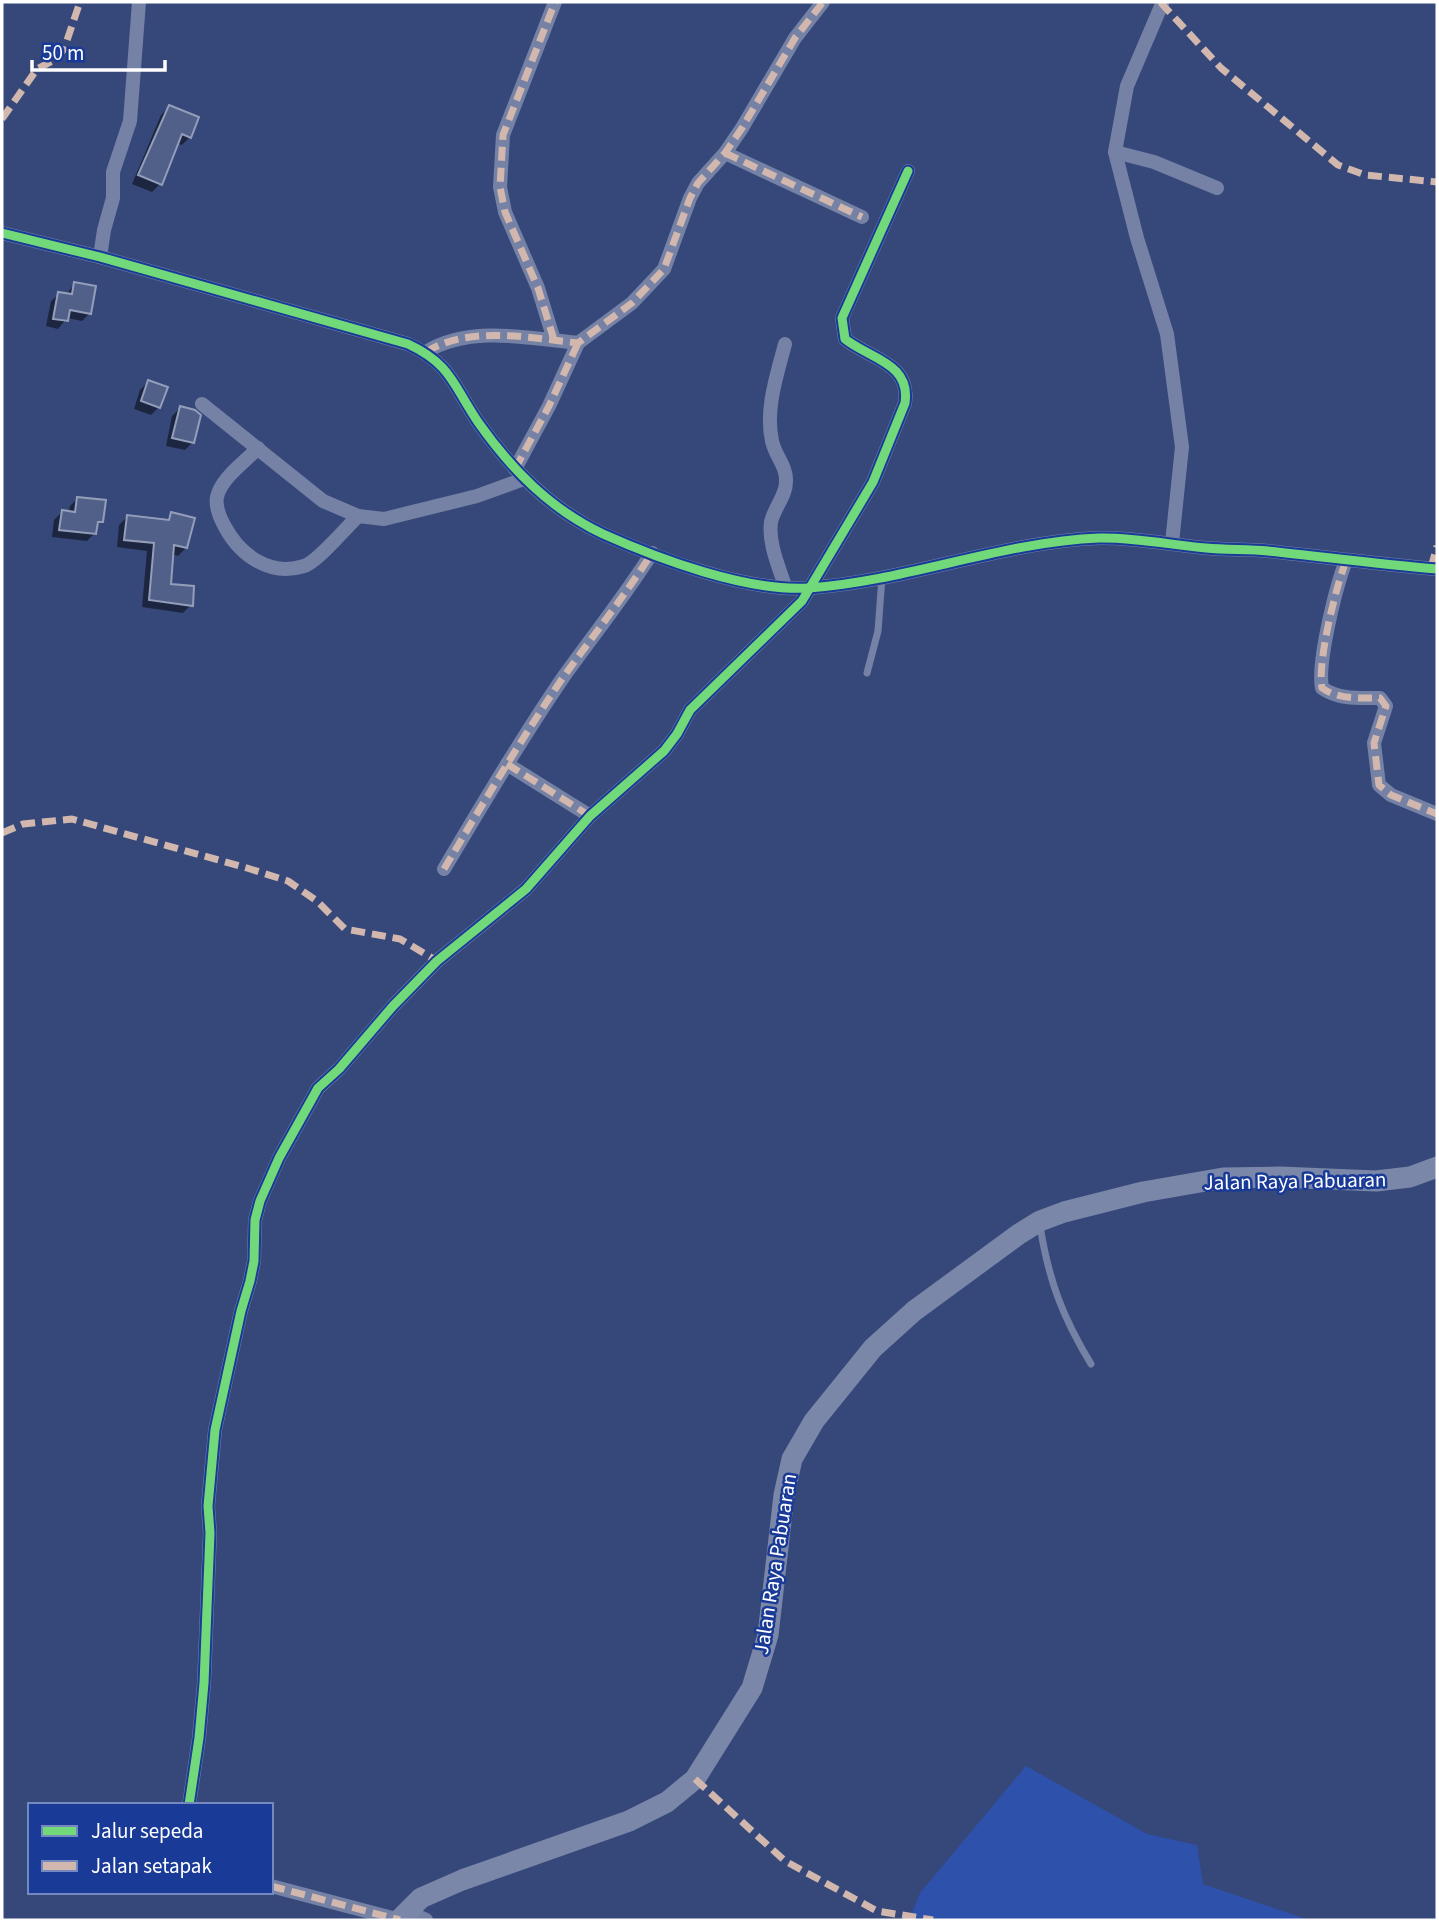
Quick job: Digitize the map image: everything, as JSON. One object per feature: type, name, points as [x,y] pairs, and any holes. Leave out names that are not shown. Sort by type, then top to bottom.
[{"type":"street","points":[[100,257],[113,198],[113,172],[130,121],[139,2]]},
{"type":"street","points":[[554,340],[538,288],[505,212],[500,187],[503,135],[555,2]]},
{"type":"street","points":[[202,404],[216,418],[323,501],[358,516],[384,519],[477,496],[519,474],[578,343],[632,303],[664,269],[694,191],[725,153],[795,38],[823,2]]},
{"type":"street","points":[[1162,4],[1127,86],[1115,152],[1137,238],[1167,334],[1182,447],[1172,543]]},
{"type":"street","points":[[1115,152],[1154,162],[1217,188]]},
{"type":"street","points":[[725,153],[862,217]]},
{"type":"street","points":[[189,1803],[204,1684],[210,1474],[215,1430],[254,1261],[255,1220],[260,1201],[279,1158],[318,1088],[437,961],[526,889],[590,816],[664,751],[690,710],[802,601],[873,482],[905,403],[907,390],[900,375],[883,361],[845,339],[842,318],[908,171]]},
{"type":"street","points":[[2,233],[100,257],[408,344],[426,352],[442,364],[479,422],[519,474],[560,510],[580,522],[652,553],[748,583],[808,588],[883,577],[1058,541],[1102,538],[1266,551],[1437,569]]},
{"type":"street","points":[[426,352],[446,343],[478,337],[519,337],[578,343]]},
{"type":"street","points":[[785,344],[771,402],[770,433],[772,445],[782,462],[786,481],[771,523],[771,534],[785,586]]},
{"type":"street","points":[[258,448],[220,487],[216,500],[220,517],[233,542],[252,559],[272,568],[292,569],[307,566],[358,516]]},
{"type":"street","points":[[444,869],[563,678],[627,592],[652,553]]},
{"type":"street","points":[[1346,561],[1336,591],[1320,677],[1322,688],[1331,694],[1345,697],[1380,698],[1385,701],[1386,706],[1374,743],[1379,785],[1391,795],[1437,814]]},
{"type":"street","points":[[507,764],[590,816]]},
{"type":"street","name":"Jalan Raya Pabuaran","points":[[402,1917],[421,1898],[629,1821],[667,1802],[695,1779],[752,1689],[768,1635],[784,1495],[793,1459],[814,1421],[873,1348],[914,1311],[1040,1221],[1064,1212],[1143,1192],[1223,1178],[1280,1177],[1376,1181],[1410,1177],[1437,1167]]},
{"type":"street","points":[[273,1886],[402,1917],[426,1920]]},
{"type":"lane","points":[[867,673],[878,631],[883,577]]},
{"type":"lane","points":[[1040,1221],[1056,1297],[1091,1364]]},
{"type":"shaded area","points":[[1026,1766],[1147,1834],[1197,1845],[1203,1884],[1309,1920],[909,1920],[920,1893]]},
{"type":"building","points":[[169,105],[199,117],[191,138],[182,134],[162,185],[138,175]]},
{"type":"building","points":[[74,282],[96,286],[91,314],[70,310],[68,321],[53,319],[58,292],[72,294]]},
{"type":"building","points":[[148,380],[168,387],[160,408],[141,401]]},
{"type":"building","points":[[180,406],[195,410],[201,415],[194,443],[172,438]]},
{"type":"building","points":[[77,497],[106,500],[103,522],[98,522],[96,534],[59,530],[62,510],[75,512]]},
{"type":"building","points":[[171,512],[195,518],[187,548],[174,545],[171,584],[194,586],[193,606],[149,600],[154,543],[124,540],[127,515],[169,520]]},
{"type":"marked path","points":[[2,119],[37,69],[56,59],[64,49],[80,2]]},
{"type":"marked path","points":[[554,340],[538,288],[505,212],[500,187],[503,135],[555,2]]},
{"type":"marked path","points":[[426,352],[461,338],[480,336],[578,343],[632,303],[664,269],[698,183],[725,153],[795,38],[823,2]]},
{"type":"marked path","points":[[1163,2],[1221,68],[1338,165],[1365,175],[1437,182]]},
{"type":"marked path","points":[[725,153],[862,217]]},
{"type":"marked path","points":[[515,469],[549,406],[578,343]]},
{"type":"marked path","points":[[1431,568],[1437,546]]},
{"type":"marked path","points":[[444,869],[546,702],[652,553]]},
{"type":"marked path","points":[[1346,561],[1325,643],[1322,688],[1343,696],[1380,698],[1386,706],[1374,743],[1379,785],[1391,795],[1437,814]]},
{"type":"marked path","points":[[507,764],[590,816]]},
{"type":"marked path","points":[[2,833],[23,824],[72,819],[247,868],[288,881],[317,901],[345,929],[400,939],[437,961]]},
{"type":"marked path","points":[[695,1779],[785,1861],[877,1911],[933,1920]]},
{"type":"marked path","points":[[273,1887],[400,1920]]},
{"type":"cycle path","points":[[189,1803],[204,1683],[210,1533],[208,1506],[215,1430],[254,1261],[255,1220],[260,1201],[279,1158],[318,1088],[339,1069],[393,1006],[437,961],[526,889],[590,816],[664,751],[690,710],[802,601],[873,482],[905,403],[902,379],[887,364],[845,339],[842,318],[908,171]]},
{"type":"cycle path","points":[[2,233],[100,257],[408,344],[434,359],[450,377],[478,422],[504,456],[533,486],[566,513],[625,544],[731,579],[785,588],[846,584],[1026,547],[1099,538],[1214,549],[1268,551],[1437,569]]}]
